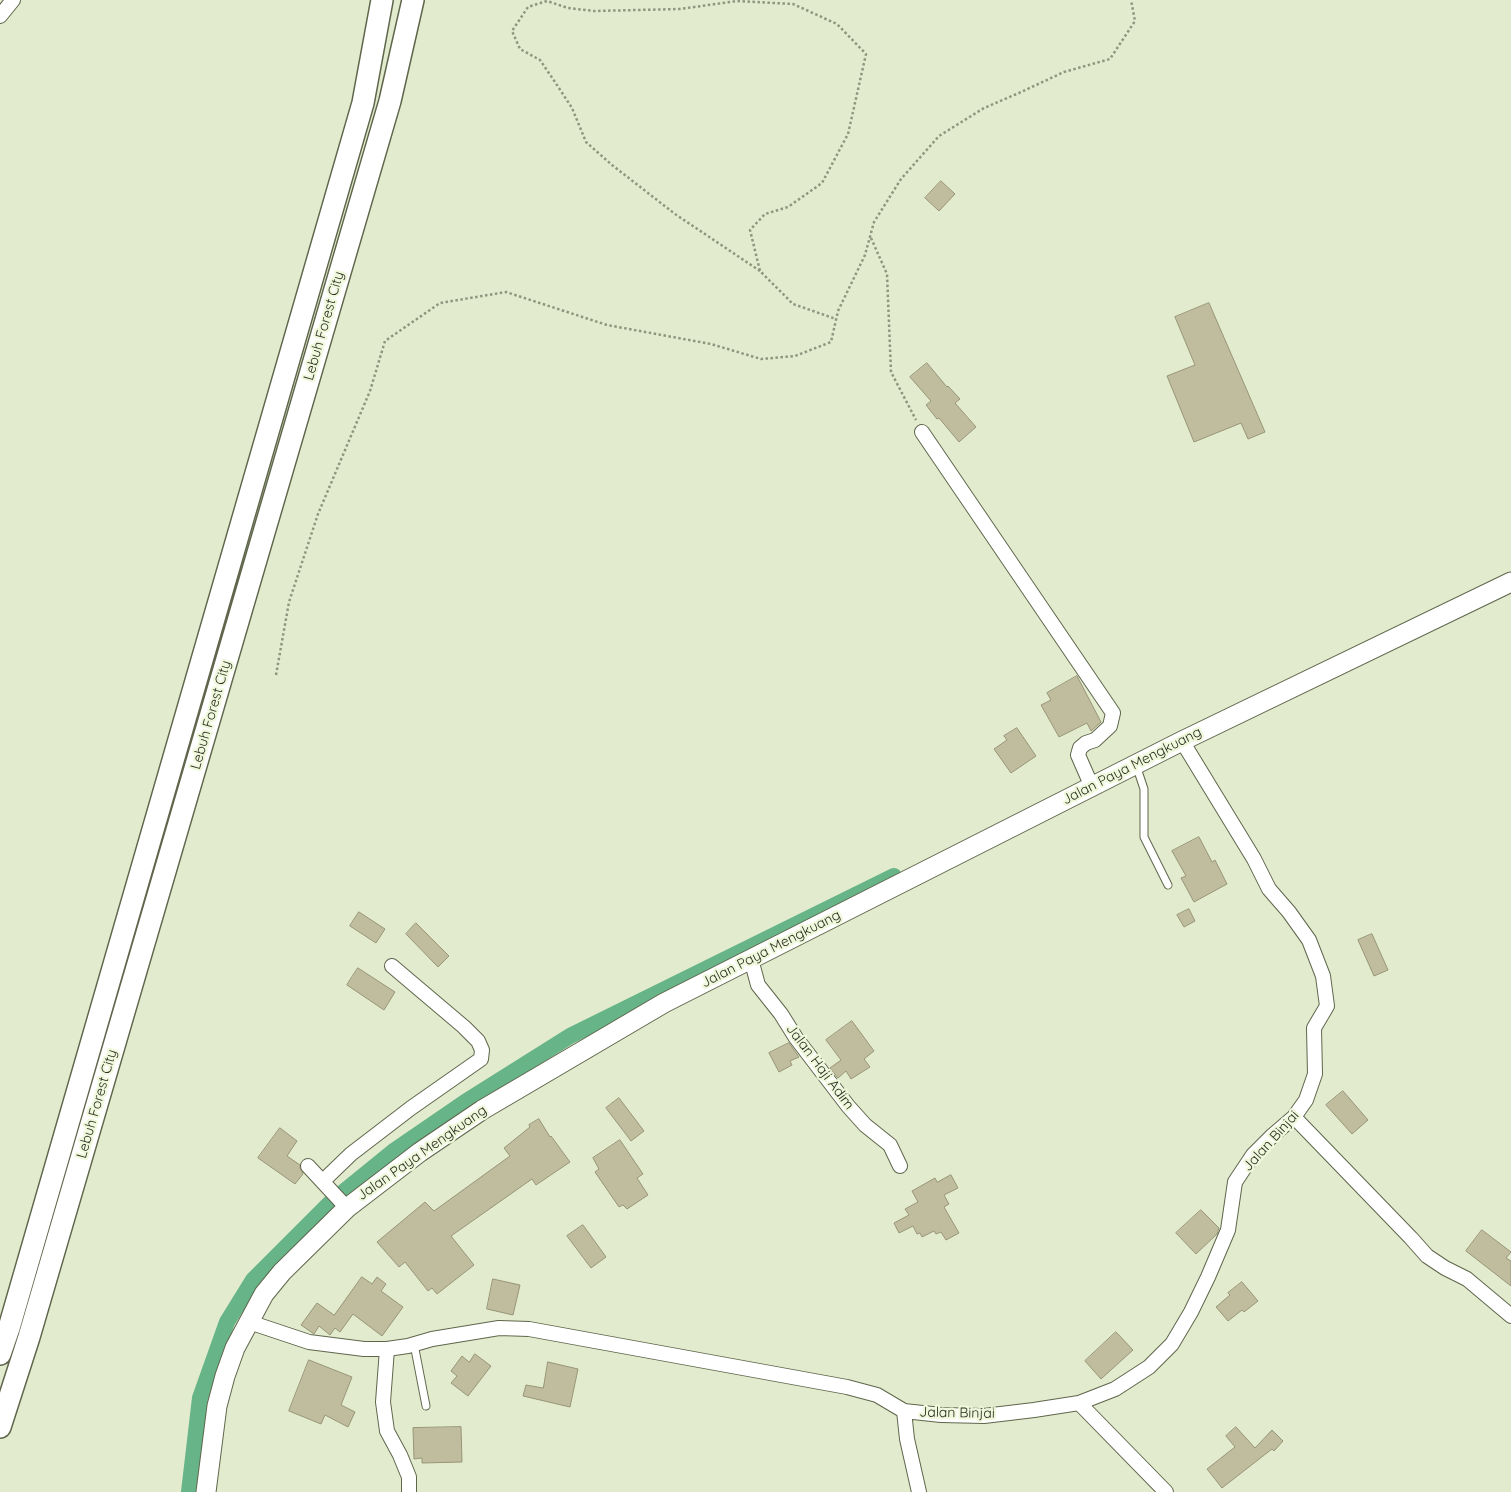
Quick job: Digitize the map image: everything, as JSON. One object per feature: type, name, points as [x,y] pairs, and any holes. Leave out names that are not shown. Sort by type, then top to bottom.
[{"type":"main road","name":"Lebuh Forest City","points":[[0,1354],[363,104],[382,0]]},
{"type":"main road","name":"Lebuh Forest City","points":[[0,1427],[32,1327],[384,120],[413,0]]},
{"type":"street","points":[[0,16],[13,0]]},
{"type":"street","points":[[922,432],[1113,713],[1110,726],[1095,740],[1086,743],[1080,748],[1078,755],[1092,787]]},
{"type":"street","name":"Jalan Paya Mengkuang","points":[[206,1492],[217,1406],[225,1376],[235,1348],[264,1294],[282,1272],[347,1208],[420,1152],[482,1110],[655,1007],[1182,741],[1511,582]]},
{"type":"street","name":"Jalan Binjai","points":[[904,1411],[941,1416],[984,1416],[1079,1403],[1115,1389],[1149,1367],[1172,1344],[1191,1312],[1228,1230],[1235,1182],[1253,1155],[1294,1117],[1306,1100],[1315,1074],[1314,1028],[1327,1006],[1323,976],[1310,940],[1269,889],[1254,859],[1182,741]]},
{"type":"street","name":"Jalan Haji Adim","points":[[750,960],[758,985],[781,1014],[796,1038],[848,1106],[866,1125],[890,1145],[900,1166]]},
{"type":"street","points":[[323,1181],[352,1154],[411,1108],[481,1059],[482,1050],[478,1041],[464,1026],[392,966]]},
{"type":"street","points":[[1294,1117],[1427,1256],[1467,1279],[1511,1316]]},
{"type":"street","points":[[308,1166],[347,1208]]},
{"type":"street","points":[[249,1322],[309,1342],[364,1349],[387,1349],[498,1328],[528,1329],[847,1387],[877,1395],[904,1411],[907,1439],[919,1492]]},
{"type":"street","points":[[387,1349],[383,1402],[387,1431],[409,1477],[409,1492]]},
{"type":"street","points":[[1079,1403],[1166,1492]]},
{"type":"lane","points":[[1136,764],[1144,789],[1144,837],[1168,885]]},
{"type":"lane","points":[[414,1344],[426,1406]]},
{"type":"path","points":[[276,675],[289,602],[318,514],[370,391],[385,341],[440,303],[506,292],[607,325],[711,344],[761,359],[795,356],[831,342],[838,311],[865,256],[874,222],[902,179],[939,136],[984,108],[1064,72],[1110,59],[1135,21],[1131,0]]},
{"type":"path","points":[[760,270],[750,230],[765,214],[788,207],[822,184],[848,134],[866,54],[837,24],[793,4],[737,1],[680,9],[594,11],[568,8],[547,1],[528,7],[512,31],[520,49],[540,60],[555,82],[572,108],[586,142],[612,165],[675,214],[760,270],[793,304],[836,319]]},
{"type":"path","points":[[870,236],[887,274],[891,372],[922,432]]},
{"type":"building","points":[[941,181],[955,194],[939,211],[925,198]]},
{"type":"building","points":[[1209,303],[1265,432],[1248,439],[1241,423],[1194,442],[1167,376],[1195,365],[1175,317]]},
{"type":"building","points":[[927,363],[960,399],[955,403],[976,427],[959,442],[926,405],[931,401],[910,377]]},
{"type":"building","points":[[1077,676],[1101,722],[1091,731],[1087,723],[1059,737],[1041,705],[1051,700],[1047,693]]},
{"type":"building","points":[[1017,728],[1036,756],[1011,773],[994,749],[1007,740],[1004,736]]},
{"type":"building","points":[[1199,837],[1212,862],[1215,860],[1227,884],[1194,902],[1181,878],[1186,876],[1172,851]]},
{"type":"building","points":[[1189,909],[1195,921],[1184,927],[1177,915]]},
{"type":"building","points":[[359,912],[385,929],[376,943],[350,926]]},
{"type":"building","points":[[416,923],[449,956],[438,967],[406,934]]},
{"type":"building","points":[[1372,934],[1388,970],[1374,976],[1358,940]]},
{"type":"building","points":[[358,968],[395,992],[384,1010],[347,985]]},
{"type":"building","points":[[852,1021],[874,1051],[864,1059],[870,1067],[851,1079],[846,1071],[838,1078],[830,1068],[841,1060],[826,1040]]},
{"type":"building","points":[[789,1043],[799,1057],[790,1061],[792,1065],[779,1072],[769,1053]]},
{"type":"building","points":[[1343,1091],[1368,1120],[1352,1134],[1326,1105]]},
{"type":"building","points":[[619,1098],[644,1131],[631,1141],[606,1108]]},
{"type":"building","points":[[539,1119],[550,1137],[570,1162],[536,1185],[532,1179],[451,1236],[474,1265],[437,1294],[432,1288],[428,1291],[405,1262],[399,1267],[377,1242],[425,1202],[434,1211],[510,1156],[504,1148],[530,1127],[529,1125]]},
{"type":"building","points":[[280,1128],[297,1141],[287,1156],[300,1165],[303,1174],[295,1184],[258,1158]]},
{"type":"building","points":[[620,1140],[643,1174],[637,1178],[648,1195],[627,1209],[623,1205],[619,1207],[595,1172],[599,1169],[593,1158]]},
{"type":"building","points":[[951,1175],[958,1188],[944,1195],[949,1204],[944,1207],[959,1233],[946,1240],[941,1232],[936,1234],[934,1231],[922,1237],[920,1233],[917,1234],[913,1226],[899,1233],[894,1223],[909,1215],[905,1209],[918,1202],[912,1191],[935,1178],[937,1182]]},
{"type":"building","points":[[1201,1210],[1219,1228],[1217,1234],[1196,1254],[1176,1233]]},
{"type":"building","points":[[583,1225],[606,1257],[591,1268],[567,1236]]},
{"type":"building","points":[[1482,1230],[1511,1252],[1506,1258],[1511,1261],[1511,1286],[1466,1251]]},
{"type":"building","points":[[362,1277],[372,1284],[377,1277],[386,1284],[381,1291],[403,1307],[382,1336],[353,1314],[340,1332],[335,1328],[330,1335],[319,1326],[314,1334],[301,1325],[317,1303],[334,1315]]},
{"type":"building","points":[[493,1279],[520,1285],[513,1315],[487,1309]]},
{"type":"building","points":[[1242,1282],[1258,1301],[1228,1321],[1216,1307],[1230,1295],[1228,1293]]},
{"type":"building","points":[[1116,1332],[1133,1350],[1101,1379],[1085,1361]]},
{"type":"building","points":[[475,1354],[491,1366],[468,1396],[451,1383],[457,1376],[451,1371],[462,1356],[469,1362]]},
{"type":"building","points":[[309,1360],[352,1377],[341,1405],[355,1412],[348,1427],[325,1415],[321,1424],[289,1411]]},
{"type":"building","points":[[548,1362],[578,1369],[570,1407],[523,1396],[526,1385],[543,1388]]},
{"type":"building","points":[[461,1427],[462,1462],[422,1463],[422,1458],[414,1459],[413,1428]]},
{"type":"building","points":[[1236,1427],[1255,1448],[1272,1430],[1283,1441],[1274,1451],[1272,1449],[1222,1488],[1207,1469],[1235,1447],[1226,1436]]},
{"type":"waterway","points":[[189,1492],[200,1398],[227,1322],[253,1280],[331,1202],[395,1150],[465,1102],[570,1036],[894,876]]}]
